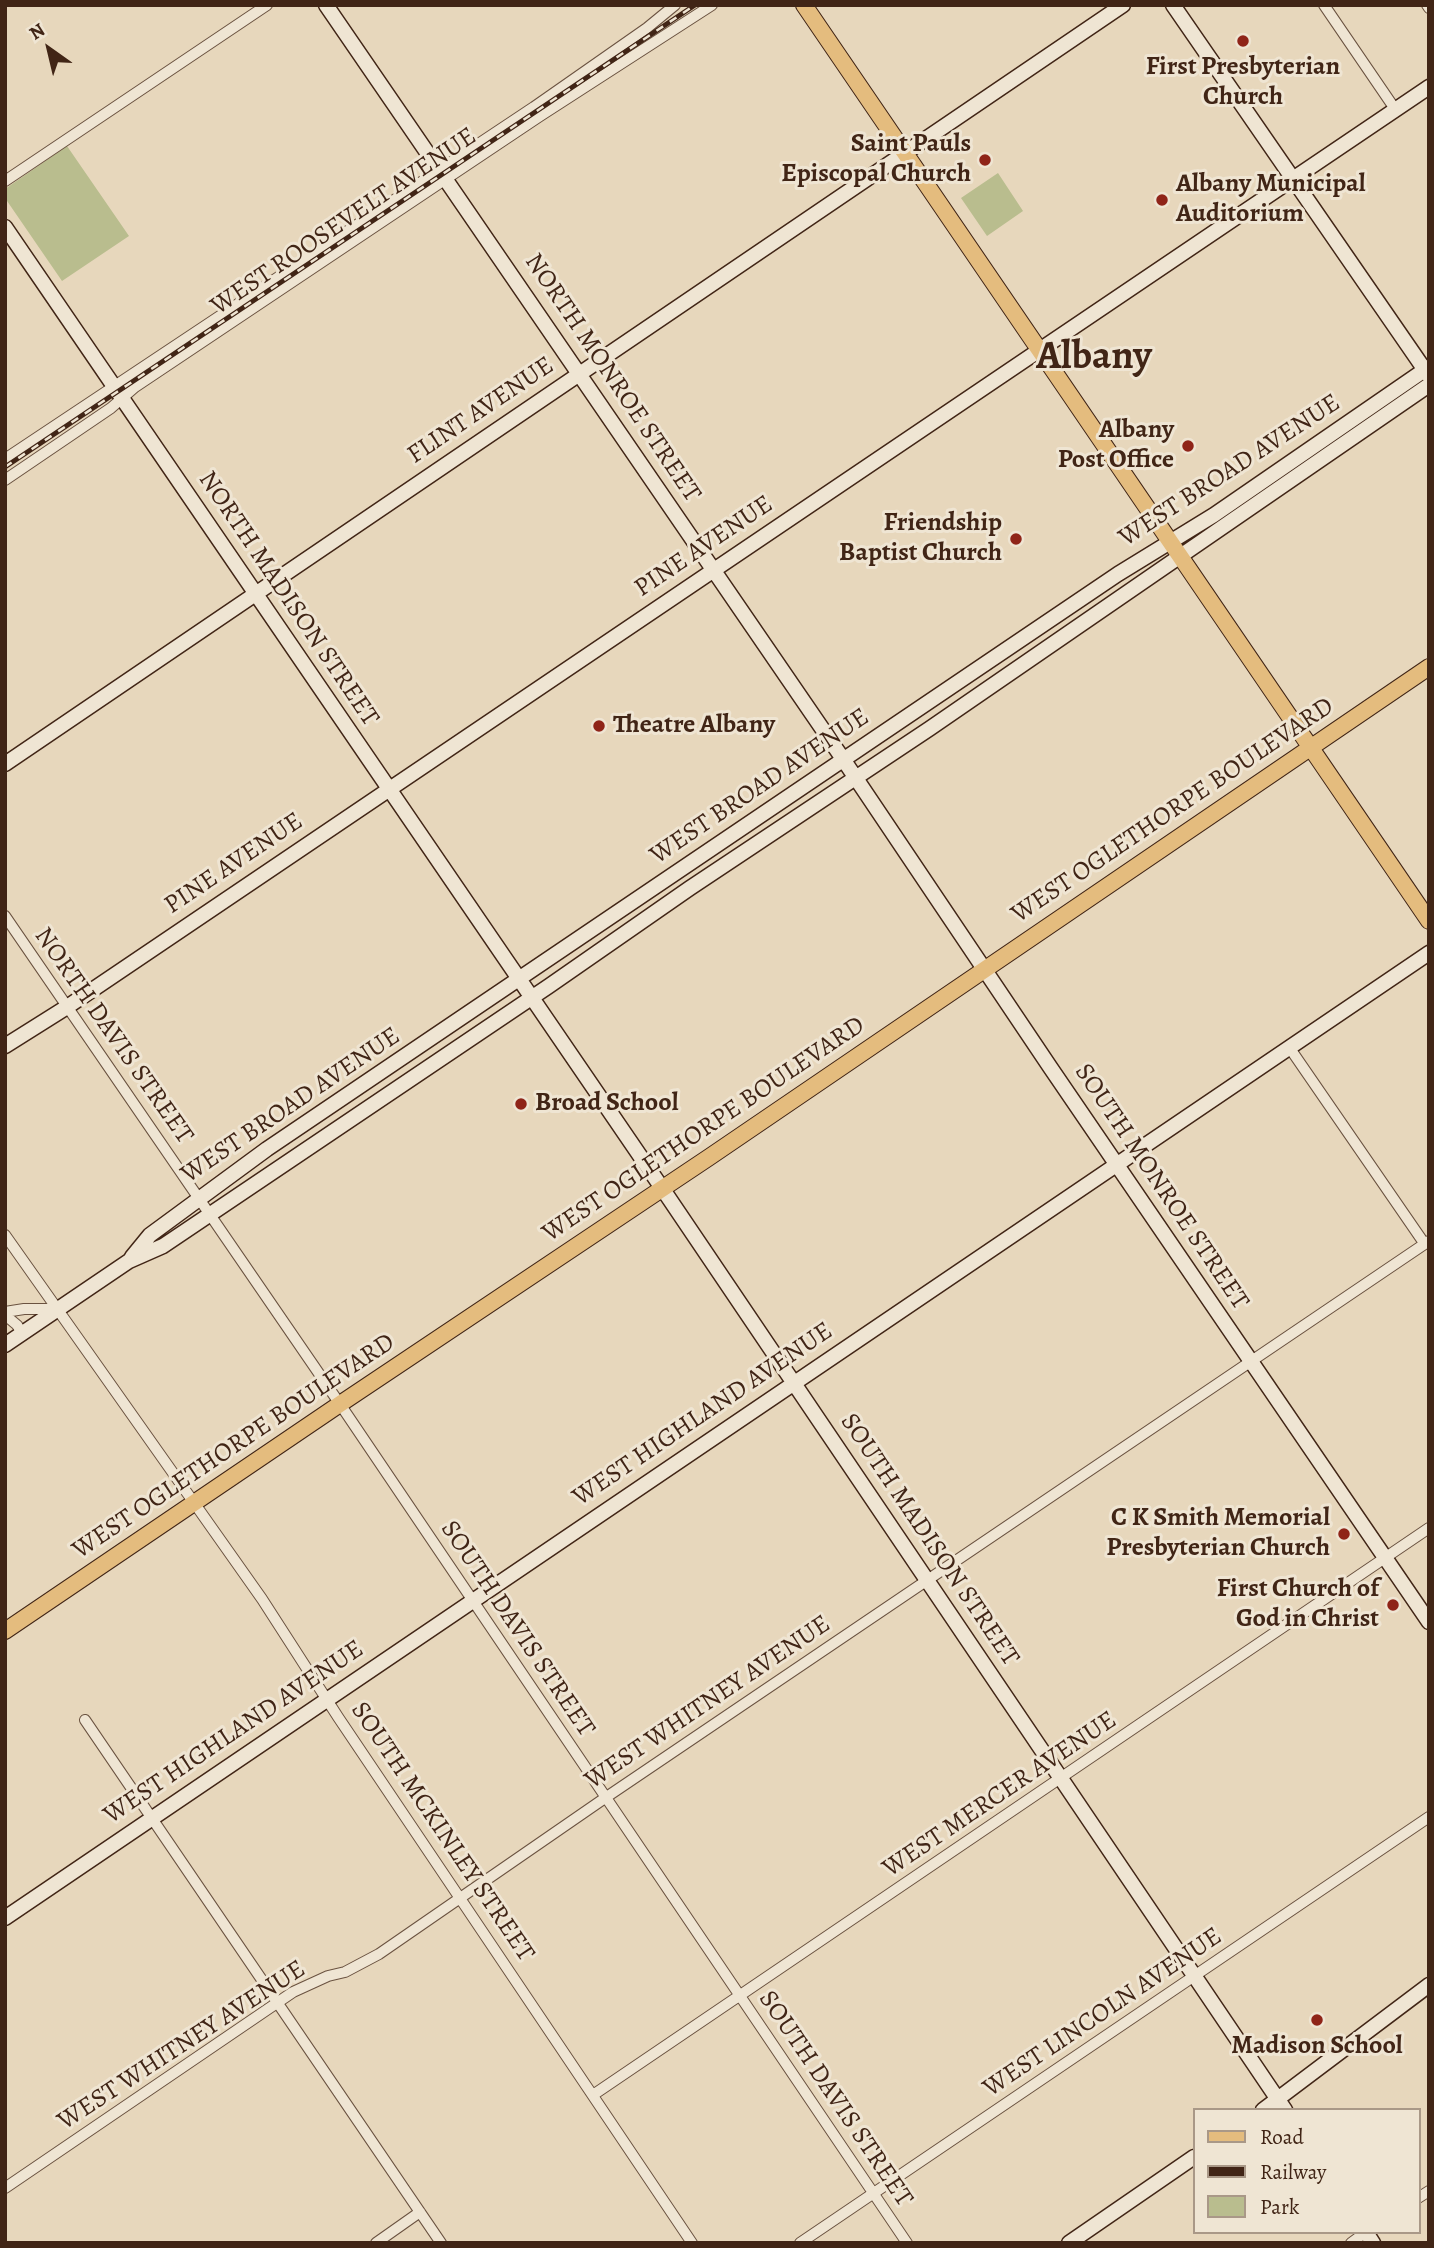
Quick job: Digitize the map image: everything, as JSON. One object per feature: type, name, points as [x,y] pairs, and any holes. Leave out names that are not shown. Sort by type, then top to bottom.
[{"type":"main road","name":"NORTH MONROE STREET","points":[[326,5],[856,779]]},
{"type":"main road","points":[[804,5],[1429,921]]},
{"type":"main road","name":"FLINT AVENUE","points":[[5,764],[1123,5]]},
{"type":"main road","points":[[1173,5],[1427,371]]},
{"type":"main road","name":"PINE AVENUE","points":[[5,1046],[67,1007],[1429,87]]},
{"type":"main road","name":"NORTH MADISON STREET","points":[[5,227],[531,998]]},
{"type":"main road","name":"WEST BROAD AVENUE","points":[[129,1261],[150,1235],[267,1149],[843,759],[1427,371]]},
{"type":"main road","name":"WEST BROAD AVENUE","points":[[5,1345],[129,1261],[163,1246],[702,880],[856,779],[1429,385]]},
{"type":"main road","name":"WEST OGLETHORPE BOULEVARD","points":[[5,1631],[1429,667]]},
{"type":"main road","name":"SOUTH MONROE STREET","points":[[856,779],[1429,1622]]},
{"type":"main road","name":"WEST HIGHLAND AVENUE","points":[[5,1918],[1429,953]]},
{"type":"main road","name":"SOUTH MADISON STREET","points":[[531,998],[1282,2105]]},
{"type":"main road","points":[[1282,2105],[1429,1985]]},
{"type":"main road","points":[[1069,2243],[1192,2158]]},
{"type":"street","points":[[5,181],[267,5]]},
{"type":"street","name":"WEST ROOSEVELT AVENUE","points":[[5,459],[118,392],[145,380],[443,175],[675,5]]},
{"type":"street","name":"WEST ROOSEVELT AVENUE","points":[[443,175],[712,5]]},
{"type":"street","points":[[1324,5],[1395,109]]},
{"type":"street","name":"WEST ROOSEVELT AVENUE","points":[[5,480],[111,408],[118,392]]},
{"type":"street","name":"NORTH DAVIS STREET","points":[[5,916],[209,1214]]},
{"type":"street","points":[[1289,1048],[1427,1242]]},
{"type":"street","name":"SOUTH DAVIS STREET","points":[[209,1214],[907,2243]]},
{"type":"street","name":"SOUTH MCKINLEY STREET","points":[[5,1235],[262,1599],[692,2243]]},
{"type":"street","name":"WEST WHITNEY AVENUE","points":[[5,2188],[309,1983],[358,1967],[1427,1242]]},
{"type":"street","points":[[5,1314],[24,1309],[58,1310]]},
{"type":"street","points":[[5,1314],[22,1334]]},
{"type":"street","name":"WEST MERCER AVENUE","points":[[593,2095],[1429,1528]]},
{"type":"street","points":[[85,1720],[441,2243]]},
{"type":"street","name":"WEST LINCOLN AVENUE","points":[[800,2243],[1429,1817]]},
{"type":"street","points":[[376,2243],[420,2212]]},
{"type":"green space","points":[[67,146],[129,236],[62,281],[5,198],[5,189]]},
{"type":"green space","points":[[998,173],[1023,211],[987,236],[961,198]]},
{"type":"railway","points":[[5,467],[695,5]]},
{"type":"place","name":"First Presbyterian Church","points":[[1243,41]]},
{"type":"place","name":"Saint Pauls Episcopal Church","points":[[985,160]]},
{"type":"place","name":"Albany Municipal Auditorium","points":[[1162,200]]},
{"type":"place","name":"Albany Post Office","points":[[1188,446]]},
{"type":"place","name":"Friendship Baptist Church","points":[[1016,539]]},
{"type":"place","name":"Theatre Albany","points":[[599,726]]},
{"type":"place","name":"Broad School","points":[[521,1104]]},
{"type":"place","name":"C K Smith Memorial Presbyterian Church","points":[[1344,1534]]},
{"type":"place","name":"First Church of God in Christ","points":[[1393,1605]]},
{"type":"place","name":"Madison School","points":[[1317,2020]]},
{"type":"district","name":"Albany","points":[[1094,358]]}]
